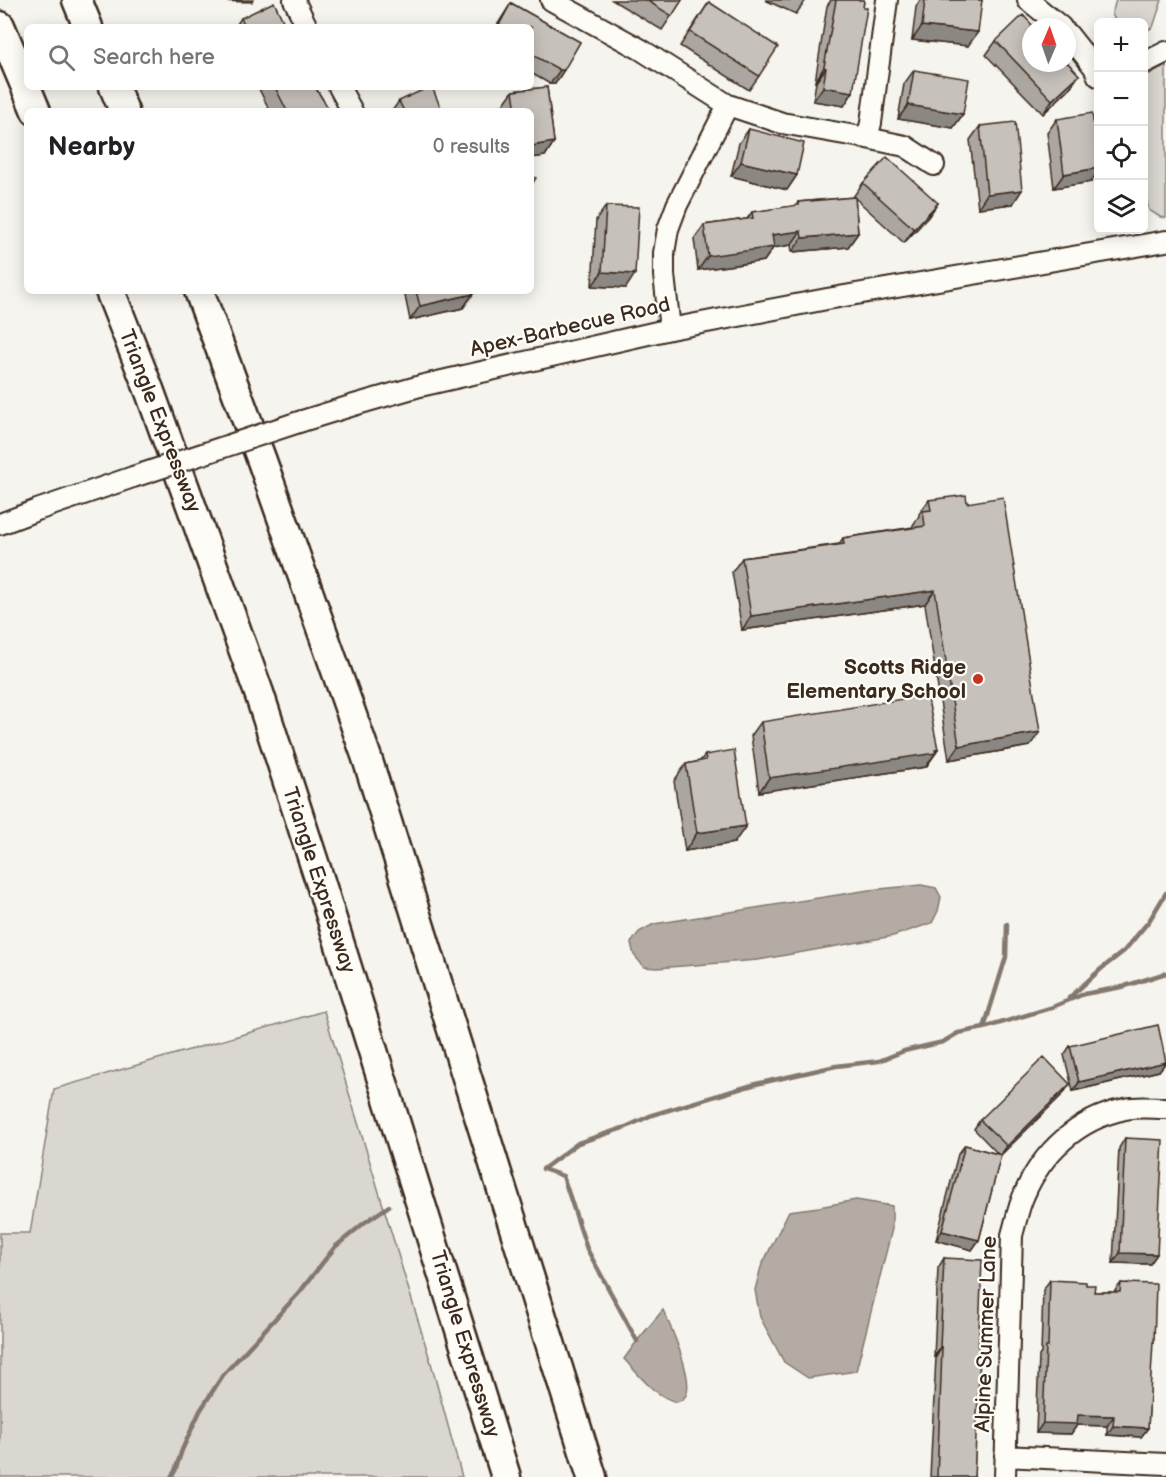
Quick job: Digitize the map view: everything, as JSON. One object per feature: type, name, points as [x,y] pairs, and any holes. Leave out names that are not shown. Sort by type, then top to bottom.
[{"type":"highway","points":[[77,0],[87,24]]},
{"type":"highway","points":[[0,26],[24,83]]},
{"type":"highway","points":[[27,90],[35,108]]},
{"type":"highway","points":[[115,90],[123,108]]},
{"type":"highway","name":"Triangle Expressway","points":[[111,294],[154,402],[259,693],[506,1477]]},
{"type":"highway","points":[[200,294],[367,758],[592,1477]]},
{"type":"street","points":[[294,0],[306,24]]},
{"type":"street","points":[[551,0],[640,49],[728,105],[782,123],[905,146],[934,165]]},
{"type":"street","points":[[867,138],[871,123],[887,0]]},
{"type":"street","points":[[1028,0],[1050,18]]},
{"type":"street","points":[[1076,44],[1096,72]]},
{"type":"street","points":[[1148,61],[1166,52]]},
{"type":"street","points":[[341,90],[350,108]]},
{"type":"street","points":[[670,329],[664,275],[664,253],[668,229],[677,205],[728,105]]},
{"type":"street","name":"Apex-Barbecue Road","points":[[0,524],[302,421],[420,386],[670,329],[1135,238],[1166,241]]},
{"type":"street","name":"Alpine Summer Lane","points":[[1005,1477],[1012,1235],[1023,1196],[1036,1170],[1054,1147],[1075,1130],[1100,1116],[1126,1108],[1166,1108]]},
{"type":"street","points":[[1005,1456],[1166,1464]]},
{"type":"shaded area","points":[[1116,0],[1162,0],[1153,27],[1148,30],[1148,18],[1114,18],[1112,14]]},
{"type":"shaded area","points":[[1166,65],[1166,218],[1149,210],[1148,206],[1148,75]]},
{"type":"shaded area","points":[[921,885],[936,888],[941,897],[932,923],[893,936],[758,960],[657,968],[644,967],[634,955],[631,943],[639,932],[654,924],[869,890]]},
{"type":"shaded area","points":[[324,1011],[431,1363],[462,1477],[0,1477],[0,1233],[30,1233],[54,1089]]},
{"type":"shaded area","points":[[856,1200],[892,1206],[892,1229],[856,1371],[808,1378],[784,1362],[760,1317],[755,1290],[761,1267],[789,1211]]},
{"type":"shaded area","points":[[663,1310],[680,1351],[688,1384],[684,1398],[677,1402],[654,1390],[624,1359]]},
{"type":"building","points":[[646,0],[682,0],[672,16]]},
{"type":"building","points":[[836,0],[864,0],[863,8],[867,8],[853,92],[823,87],[826,68],[824,67]]},
{"type":"building","points":[[925,0],[982,0],[978,32],[922,26]]},
{"type":"building","points":[[274,2],[285,24],[244,24],[241,18]]},
{"type":"building","points":[[709,2],[778,47],[759,76],[690,32]]},
{"type":"building","points":[[511,3],[580,42],[564,70],[560,70],[534,56],[534,24],[500,24]]},
{"type":"building","points":[[1023,15],[1026,18],[1022,18],[1022,68],[996,41]]},
{"type":"building","points":[[914,70],[969,79],[963,114],[908,105]]},
{"type":"building","points":[[1025,72],[1076,72],[1079,75],[1052,100]]},
{"type":"building","points":[[547,87],[554,142],[534,145],[534,108],[516,108],[513,91]]},
{"type":"building","points":[[276,90],[317,90],[328,108],[286,108]]},
{"type":"building","points":[[423,90],[433,90],[441,108],[402,108],[399,101]]},
{"type":"building","points":[[1092,113],[1094,169],[1064,174],[1057,119]]},
{"type":"building","points":[[1015,122],[1022,190],[987,194],[980,126]]},
{"type":"building","points":[[749,129],[804,143],[797,175],[741,162]]},
{"type":"building","points":[[887,157],[938,203],[914,229],[863,183]]},
{"type":"building","points":[[855,197],[858,233],[802,238],[801,231],[772,235],[774,247],[708,256],[704,225],[753,218],[752,212],[799,205],[798,202]]},
{"type":"building","points":[[606,206],[639,207],[635,274],[602,272]]},
{"type":"building","points":[[417,294],[473,294],[420,306]]},
{"type":"building","name":"Scotts Ridge Elementary School","points":[[966,495],[967,503],[1003,497],[1040,732],[959,746],[935,590],[751,616],[742,558],[844,544],[843,538],[925,526],[923,511],[931,510],[929,500]]},
{"type":"building","points":[[927,695],[938,749],[935,750],[936,753],[769,778],[761,722]]},
{"type":"building","points":[[734,750],[746,826],[697,833],[686,764],[706,760],[705,755]]},
{"type":"building","points":[[1158,1025],[1166,1062],[1079,1082],[1070,1046]]},
{"type":"building","points":[[1044,1057],[1070,1084],[1007,1146],[980,1120]]},
{"type":"building","points":[[1125,1138],[1163,1140],[1157,1254],[1120,1253]]},
{"type":"building","points":[[965,1145],[1001,1155],[979,1240],[942,1231]]},
{"type":"building","points":[[944,1258],[982,1260],[974,1477],[937,1477]]},
{"type":"building","points":[[1050,1280],[1086,1282],[1086,1285],[1095,1285],[1094,1292],[1120,1292],[1121,1283],[1156,1284],[1148,1428],[1113,1426],[1114,1416],[1078,1415],[1077,1424],[1043,1423]]},
{"type":"waterway","points":[[1069,998],[1124,951],[1149,921],[1166,893]]},
{"type":"waterway","points":[[984,1028],[1006,957],[1007,924]]},
{"type":"waterway","points":[[543,1169],[578,1143],[626,1127],[652,1115],[756,1084],[836,1066],[879,1061],[904,1051],[943,1042],[958,1033],[984,1028],[1050,1008],[1084,994],[1122,987],[1166,973]]},
{"type":"waterway","points":[[543,1169],[563,1176],[587,1249],[637,1341]]},
{"type":"waterway","points":[[171,1477],[200,1411],[223,1375],[299,1293],[335,1247],[389,1206]]},
{"type":"place","name":"Scotts Ridge Elementary School","points":[[978,679]]}]
